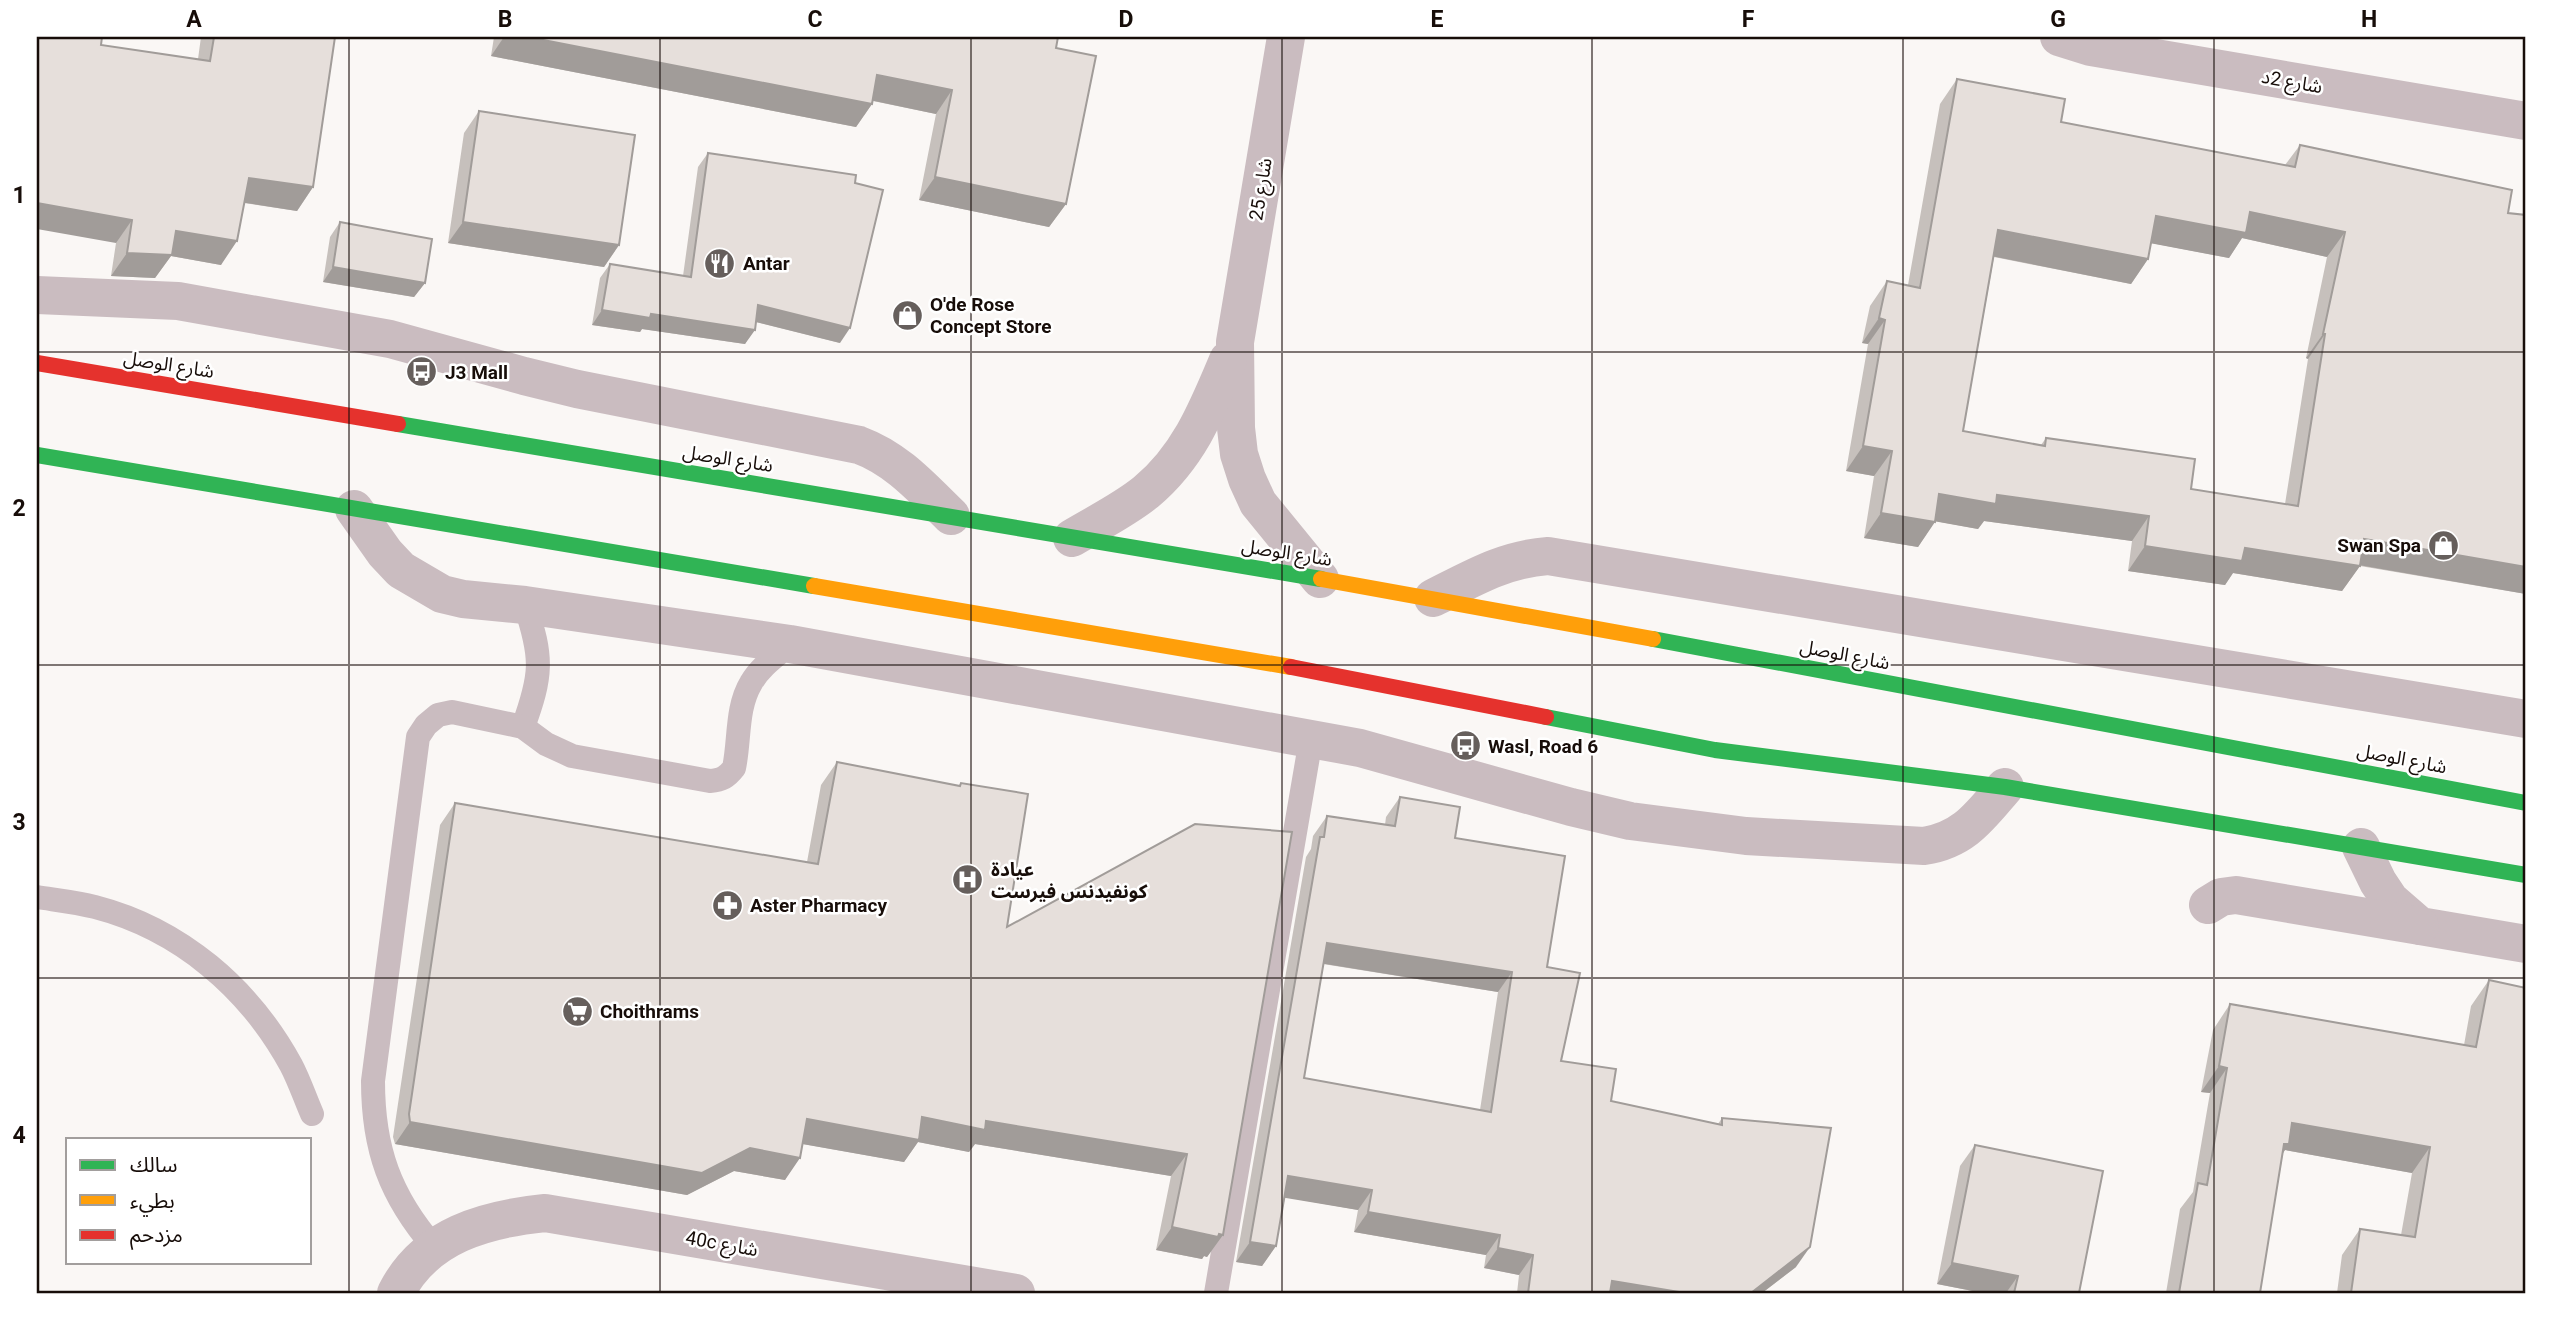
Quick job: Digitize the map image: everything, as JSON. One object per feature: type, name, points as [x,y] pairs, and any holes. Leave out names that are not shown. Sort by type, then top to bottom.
[{"type":"main road","name":"شارع الوصل","points":[[37,363],[1433,598],[2526,803]]},
{"type":"main road","points":[[37,455],[1283,665],[1715,750],[2005,787],[2526,874]]},
{"type":"street","name":"شارع 25","points":[[1286,37],[1235,342],[1236,428],[1239,454],[1258,503],[1320,579]]},
{"type":"street","name":"شارع 2د","points":[[2059,37],[2091,47],[2526,121]]},
{"type":"street","points":[[37,295],[178,301],[390,339],[578,389],[859,445],[899,466],[951,516]]},
{"type":"street","name":"شارع 25","points":[[1072,538],[1144,493],[1179,457],[1205,415],[1235,342]]},
{"type":"street","points":[[354,509],[384,553],[401,570],[442,594],[790,644],[1311,739],[1409,761],[1630,821],[1746,835],[1924,846],[1948,841],[1969,827],[2005,787]]},
{"type":"street","points":[[1433,598],[1506,562],[1548,555],[2526,719]]},
{"type":"street","points":[[2361,847],[2390,900],[2420,926]]},
{"type":"street","points":[[2208,905],[2221,897],[2236,895],[2526,944]]},
{"type":"street","name":"40c شارع","points":[[396,1293],[404,1278],[433,1247],[467,1228],[505,1217],[545,1213],[1016,1293]]},
{"type":"lane","points":[[523,727],[536,692],[540,656],[525,605]]},
{"type":"lane","points":[[433,1247],[398,1199],[377,1142],[373,1112],[373,1081],[418,737],[426,724],[438,715],[452,712],[523,727],[547,744],[572,756],[710,781],[720,780],[728,776],[734,768],[743,700],[751,682],[763,667],[790,644]]},
{"type":"lane","points":[[1216,1293],[1311,739]]},
{"type":"lane","points":[[37,897],[95,907],[145,925],[190,949],[231,982],[265,1022],[292,1066],[312,1114]]},
{"type":"building","points":[[37,37],[102,37],[101,45],[210,61],[214,37],[335,37],[313,187],[249,178],[237,241],[176,231],[172,255],[127,253],[132,220],[37,203]]},
{"type":"building","points":[[528,37],[1058,37],[1056,48],[1096,56],[1066,204],[935,177],[952,90],[877,75],[872,104]]},
{"type":"building","points":[[1957,79],[2065,99],[2061,122],[2295,167],[2300,145],[2512,190],[2508,213],[2526,215],[2526,567],[2364,539],[2360,566],[2245,548],[2242,561],[2145,546],[2149,516],[1997,495],[1996,504],[1939,494],[1935,522],[1881,513],[1892,451],[1863,446],[1885,320],[1879,318],[1887,281],[1920,288]],"holes":[[[2250,212],[2345,232],[2323,334],[2298,506],[2191,489],[2195,459],[2046,438],[2045,446],[1963,431],[1998,230],[2148,259],[2156,216],[2246,233]]]},
{"type":"building","points":[[479,111],[635,135],[619,245],[463,222]]},
{"type":"building","points":[[708,153],[856,175],[855,183],[883,190],[850,328],[758,305],[755,330],[651,314],[650,318],[602,310],[610,264],[691,277]]},
{"type":"building","points":[[340,222],[432,239],[425,283],[333,267]]},
{"type":"building","points":[[837,762],[960,786],[961,783],[1028,794],[1007,927],[1195,824],[1292,832],[1223,1235],[1219,1234],[1218,1237],[1172,1227],[1187,1154],[986,1121],[985,1130],[922,1117],[919,1140],[807,1119],[800,1158],[750,1148],[702,1173],[410,1122],[409,1114],[455,803],[818,864]]},
{"type":"building","points":[[1400,797],[1460,807],[1455,838],[1565,856],[1547,967],[1580,973],[1561,1061],[1616,1069],[1611,1101],[1722,1125],[1722,1118],[1831,1128],[1810,1247],[1751,1293],[1685,1293],[1612,1281],[1610,1293],[1528,1293],[1533,1255],[1498,1248],[1500,1235],[1368,1212],[1372,1190],[1288,1176],[1276,1246],[1250,1242],[1320,837],[1324,837],[1327,816],[1395,826]],"holes":[[[1327,943],[1512,972],[1491,1112],[1304,1078]]]},
{"type":"building","points":[[2489,980],[2526,988],[2526,1293],[2351,1293],[2360,1229],[2415,1237],[2430,1147],[2292,1123],[2289,1144],[2284,1144],[2260,1293],[2179,1293],[2198,1183],[2207,1185],[2227,1068],[2219,1066],[2230,1004],[2476,1047]]},
{"type":"building","points":[[1975,1145],[2103,1171],[2079,1293],[2014,1293],[2018,1276],[1952,1263]]},
{"type":"traffic: fast","points":[[398,424],[1321,579]]},
{"type":"traffic: fast","points":[[37,455],[814,586]]},
{"type":"traffic: fast","points":[[1653,639],[2526,803]]},
{"type":"traffic: fast","points":[[1546,717],[1715,750],[2005,787],[2526,875]]},
{"type":"traffic: slow","points":[[1321,579],[1653,639]]},
{"type":"traffic: slow","points":[[814,586],[1291,667]]},
{"type":"traffic: jam","points":[[37,363],[398,424]]},
{"type":"traffic: jam","points":[[1291,667],[1546,717]]},
{"type":"place","name":"Antar","points":[[720,263]]},
{"type":"place","name":"O'de Rose Concept Store","points":[[907,315]]},
{"type":"place","name":"J3 Mall","points":[[422,372]]},
{"type":"place","name":"Swan Spa","points":[[2444,545]]},
{"type":"place","name":"Wasl, Road 6","points":[[1465,746]]},
{"type":"place","name":"عيادة كونفيدنس فيرست","points":[[968,880]]},
{"type":"place","name":"Aster Pharmacy","points":[[727,905]]},
{"type":"place","name":"Choithrams","points":[[577,1011]]}]
